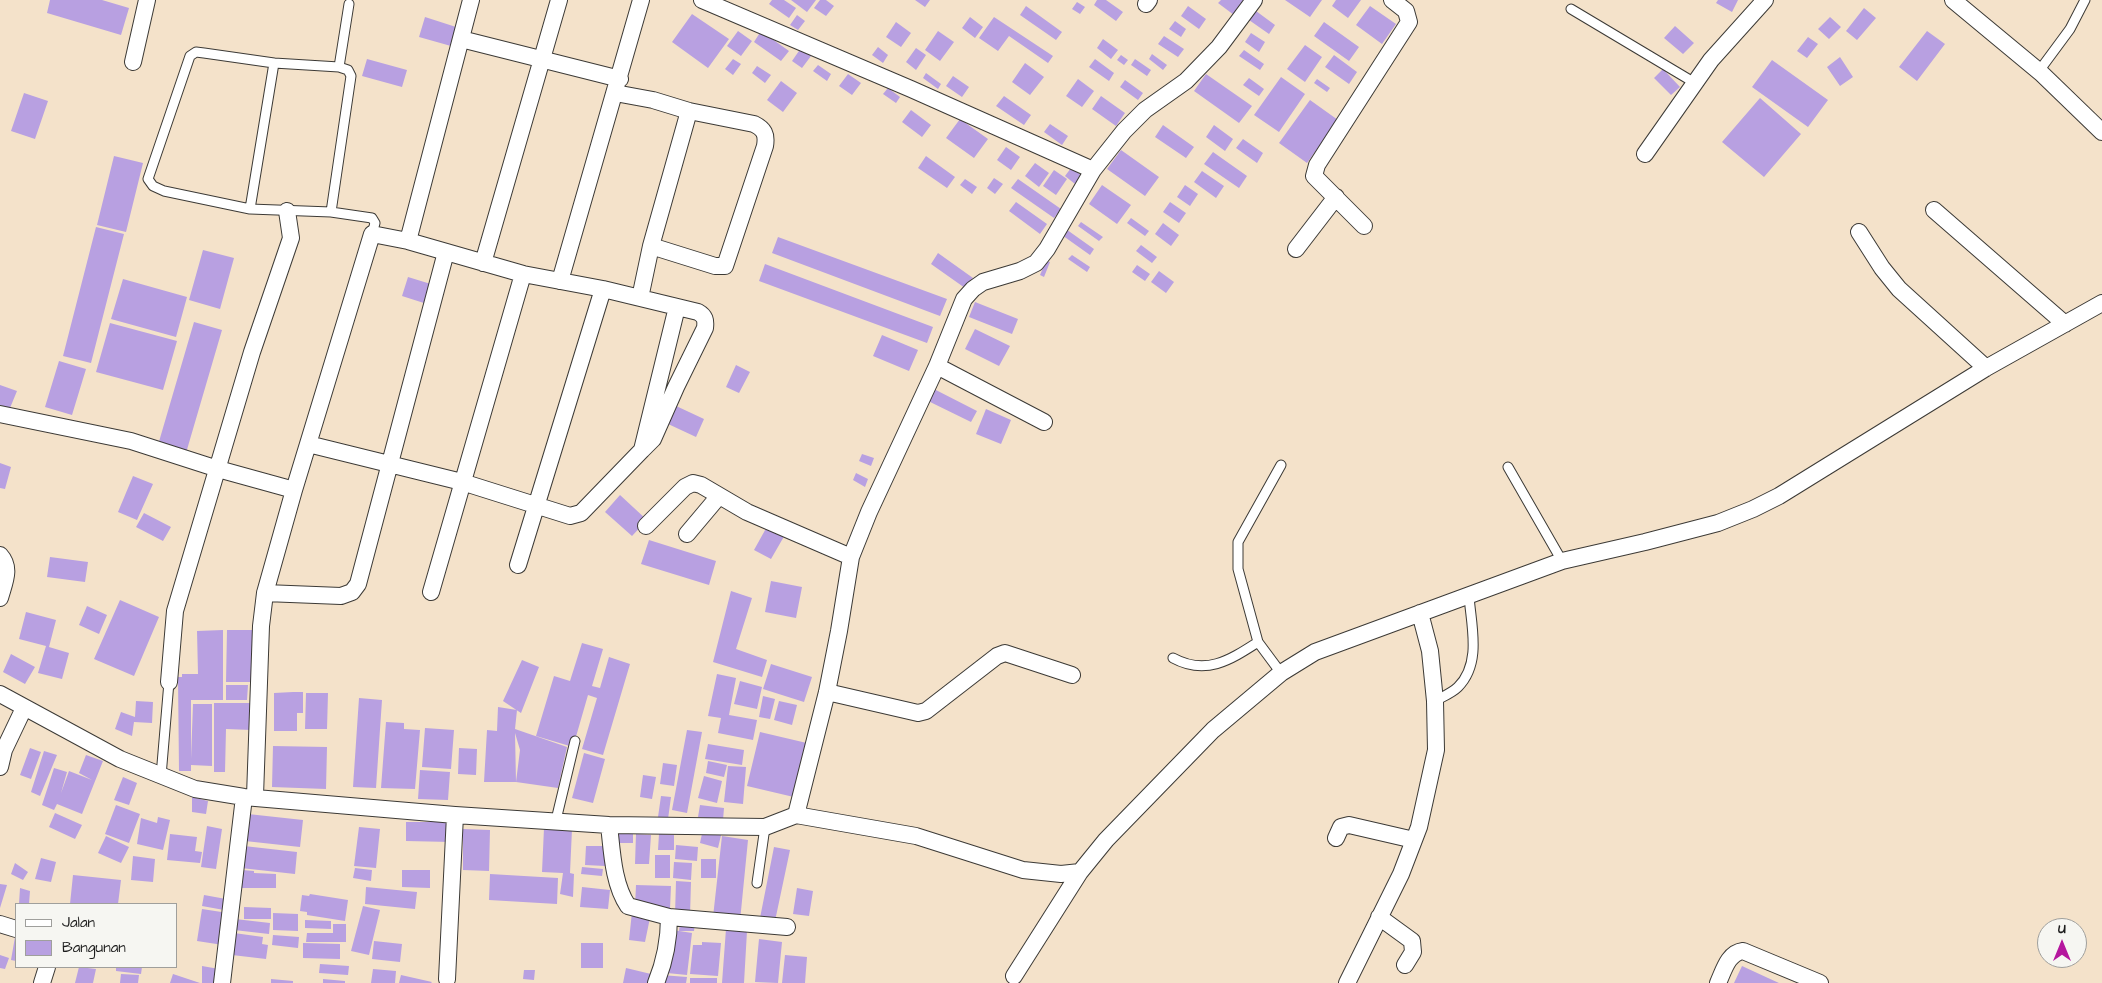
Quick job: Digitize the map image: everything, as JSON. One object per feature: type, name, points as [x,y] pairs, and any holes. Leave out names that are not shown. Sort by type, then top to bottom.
[{"type":"street","points":[[133,62],[147,0]]},
{"type":"street","points":[[408,241],[471,0]]},
{"type":"street","points":[[483,263],[559,0]]},
{"type":"street","points":[[560,281],[618,86],[641,0]]},
{"type":"street","points":[[702,0],[911,89],[1093,170]]},
{"type":"street","points":[[796,815],[827,692],[851,557],[869,512],[936,366],[964,299],[983,282],[1020,271],[1036,262],[1047,249],[1093,170],[1133,122],[1186,81],[1219,47],[1254,0]]},
{"type":"street","points":[[1364,226],[1314,176],[1314,172],[1355,104],[1409,22],[1406,11],[1392,0]]},
{"type":"street","points":[[1645,154],[1711,60],[1764,0]]},
{"type":"street","points":[[1953,0],[2039,71],[2102,132]]},
{"type":"street","points":[[461,39],[542,59],[689,112],[754,124],[765,132],[765,146],[725,266],[715,266],[651,246]]},
{"type":"street","points":[[640,298],[651,246],[689,112]]},
{"type":"street","points":[[1296,249],[1336,197]]},
{"type":"street","points":[[1934,210],[2065,324]]},
{"type":"street","points":[[169,682],[175,611],[252,352],[290,238],[287,211]]},
{"type":"street","points":[[1859,232],[1882,268],[1899,289],[1986,368]]},
{"type":"street","points":[[222,983],[249,796],[265,593],[294,490],[308,444],[372,234],[408,241],[523,274],[603,289],[698,312],[703,315],[706,322],[705,328],[676,387],[654,439],[578,515],[570,516],[462,482],[308,444]]},
{"type":"street","points":[[265,593],[341,596],[352,592],[358,584],[446,252]]},
{"type":"street","points":[[431,592],[523,274]]},
{"type":"street","points":[[518,565],[603,289]]},
{"type":"street","points":[[1014,976],[1080,872],[1106,840],[1213,730],[1281,673],[1315,652],[1562,561],[1685,532],[1718,523],[1753,509],[1779,496],[1986,368],[2102,304]]},
{"type":"street","points":[[642,450],[677,307]]},
{"type":"street","points":[[936,366],[1044,422]]},
{"type":"street","points":[[0,414],[124,439],[218,469],[294,490]]},
{"type":"street","points":[[646,526],[690,483],[701,485],[747,512],[851,557]]},
{"type":"street","points":[[687,534],[719,496]]},
{"type":"street","points":[[0,555],[7,564],[7,573],[0,598]]},
{"type":"street","points":[[1347,983],[1401,874],[1414,840],[1436,750],[1430,651],[1420,613]]},
{"type":"street","points":[[827,692],[918,713],[926,711],[998,656],[1005,653],[1072,675]]},
{"type":"street","points":[[0,694],[120,759],[195,789],[249,796],[455,815],[556,820],[609,825],[765,827],[796,815],[916,836],[1023,870],[1061,874],[1080,872]]},
{"type":"street","points":[[0,767],[4,750],[24,708]]},
{"type":"street","points":[[447,979],[455,815]]},
{"type":"street","points":[[609,825],[613,859],[625,902],[628,906],[636,910],[669,917],[787,926]]},
{"type":"street","points":[[1336,838],[1341,827],[1349,825],[1414,840]]},
{"type":"street","points":[[1379,916],[1412,941],[1413,952],[1405,965]]},
{"type":"street","points":[[656,983],[669,936],[669,917]]},
{"type":"street","points":[[0,924],[15,930]]},
{"type":"street","points":[[1718,983],[1727,962],[1734,953],[1743,951],[1801,980],[1820,983]]},
{"type":"street","points":[[42,983],[46,968]]},
{"type":"lane","points":[[2039,71],[2070,29],[2086,0]]},
{"type":"lane","points":[[340,67],[350,4]]},
{"type":"lane","points":[[1571,9],[1695,83]]},
{"type":"lane","points":[[331,212],[351,76],[348,70],[340,67],[274,63],[204,52],[196,52],[190,56],[148,179],[153,186],[164,191],[250,209],[331,212],[372,218],[375,223],[372,234]]},
{"type":"lane","points":[[250,209],[274,63]]},
{"type":"lane","points":[[1281,464],[1238,542],[1238,569],[1258,642],[1281,673]]},
{"type":"lane","points":[[1508,467],[1562,561]]},
{"type":"lane","points":[[1434,701],[1457,688],[1468,673],[1474,651],[1469,596]]},
{"type":"lane","points":[[1173,658],[1191,666],[1216,664],[1229,661],[1258,642]]},
{"type":"lane","points":[[161,776],[169,682]]},
{"type":"lane","points":[[556,820],[575,741]]},
{"type":"lane","points":[[757,883],[765,827]]},
{"type":"building","points":[[50,0],[102,0],[129,8],[121,35],[47,13]]},
{"type":"building","points":[[772,0],[784,0],[796,8],[789,18],[769,4]]},
{"type":"building","points":[[791,0],[816,0],[807,12]]},
{"type":"building","points":[[820,0],[826,0],[834,6],[826,16],[814,8]]},
{"type":"building","points":[[915,0],[930,0],[925,7]]},
{"type":"building","points":[[1097,0],[1106,0],[1123,12],[1116,21],[1094,5]]},
{"type":"building","points":[[1221,0],[1245,0],[1234,15],[1218,3]]},
{"type":"building","points":[[1285,0],[1322,0],[1310,17]]},
{"type":"building","points":[[1336,0],[1361,0],[1348,18],[1332,6]]},
{"type":"building","points":[[1718,0],[1738,0],[1732,12],[1716,3]]},
{"type":"building","points":[[1077,2],[1085,7],[1080,14],[1072,9]]},
{"type":"building","points":[[1026,6],[1062,32],[1056,40],[1020,15]]},
{"type":"building","points":[[1188,6],[1206,19],[1199,29],[1181,16]]},
{"type":"building","points":[[1370,6],[1396,24],[1382,44],[1356,25]]},
{"type":"building","points":[[1864,8],[1876,18],[1857,40],[1846,31]]},
{"type":"building","points":[[1256,11],[1275,25],[1269,34],[1249,20]]},
{"type":"building","points":[[692,14],[729,39],[708,68],[672,42]]},
{"type":"building","points":[[797,15],[805,21],[798,30],[790,25]]},
{"type":"building","points":[[425,17],[456,27],[451,46],[419,37]]},
{"type":"building","points":[[970,17],[983,27],[975,38],[962,28]]},
{"type":"building","points":[[994,17],[1053,56],[1048,63],[1009,36],[998,51],[979,38]]},
{"type":"building","points":[[1830,17],[1841,27],[1829,39],[1818,29]]},
{"type":"building","points":[[1175,21],[1186,29],[1181,37],[1169,29]]},
{"type":"building","points":[[896,22],[911,33],[901,47],[886,37]]},
{"type":"building","points":[[1324,22],[1359,47],[1349,61],[1314,36]]},
{"type":"building","points":[[1675,26],[1694,43],[1683,54],[1664,38]]},
{"type":"building","points":[[738,31],[752,41],[741,56],[727,46]]},
{"type":"building","points":[[761,31],[789,51],[781,61],[754,42]]},
{"type":"building","points":[[938,31],[954,42],[940,61],[925,50]]},
{"type":"building","points":[[1927,31],[1945,44],[1917,81],[1899,67]]},
{"type":"building","points":[[1251,33],[1265,42],[1259,52],[1245,42]]},
{"type":"building","points":[[1164,36],[1184,49],[1178,57],[1158,44]]},
{"type":"building","points":[[1808,37],[1818,44],[1807,58],[1797,51]]},
{"type":"building","points":[[1103,39],[1118,50],[1111,59],[1097,48]]},
{"type":"building","points":[[1305,45],[1322,57],[1305,82],[1287,69]]},
{"type":"building","points":[[878,47],[888,55],[883,63],[872,55]]},
{"type":"building","points":[[801,48],[811,56],[802,68],[792,61]]},
{"type":"building","points":[[916,48],[926,55],[916,70],[906,62]]},
{"type":"building","points":[[1244,50],[1264,64],[1260,70],[1239,56]]},
{"type":"building","points":[[1152,54],[1167,65],[1163,70],[1149,59]]},
{"type":"building","points":[[1121,55],[1128,60],[1124,65],[1117,60]]},
{"type":"building","points":[[1334,55],[1357,72],[1349,84],[1325,67]]},
{"type":"building","points":[[1840,57],[1853,77],[1840,86],[1827,67]]},
{"type":"building","points":[[367,59],[407,70],[402,87],[362,76]]},
{"type":"building","points":[[733,59],[741,64],[733,75],[725,69]]},
{"type":"building","points":[[1095,59],[1114,73],[1109,81],[1089,67]]},
{"type":"building","points":[[1135,59],[1151,70],[1147,76],[1131,65]]},
{"type":"building","points":[[1772,60],[1828,100],[1808,127],[1752,87]]},
{"type":"building","points":[[1025,63],[1044,77],[1030,95],[1012,82]]},
{"type":"building","points":[[818,65],[831,74],[827,81],[813,71]]},
{"type":"building","points":[[757,66],[771,75],[765,83],[752,73]]},
{"type":"building","points":[[1663,69],[1680,87],[1671,95],[1654,78]]},
{"type":"building","points":[[926,73],[941,84],[938,89],[923,78]]},
{"type":"building","points":[[848,74],[861,83],[852,95],[839,86]]},
{"type":"building","points":[[1206,74],[1252,106],[1239,123],[1194,91]]},
{"type":"building","points":[[953,76],[969,87],[962,97],[946,86]]},
{"type":"building","points":[[1281,77],[1305,94],[1279,132],[1254,115]]},
{"type":"building","points":[[1249,78],[1264,89],[1259,96],[1243,85]]},
{"type":"building","points":[[1078,79],[1094,91],[1082,107],[1066,96]]},
{"type":"building","points":[[1317,79],[1330,88],[1327,92],[1314,83]]},
{"type":"building","points":[[1125,80],[1143,93],[1138,100],[1120,87]]},
{"type":"building","points":[[781,81],[797,93],[783,112],[767,100]]},
{"type":"building","points":[[888,88],[900,97],[896,103],[883,94]]},
{"type":"building","points":[[24,93],[48,101],[35,139],[11,131]]},
{"type":"building","points":[[1004,96],[1031,115],[1024,125],[996,106]]},
{"type":"building","points":[[1101,96],[1125,113],[1116,126],[1092,109]]},
{"type":"building","points":[[1760,98],[1801,134],[1764,177],[1722,142]]},
{"type":"building","points":[[1310,100],[1338,120],[1307,163],[1279,143]]},
{"type":"building","points":[[911,110],[931,125],[922,137],[902,122]]},
{"type":"building","points":[[960,119],[988,139],[974,158],[946,138]]},
{"type":"building","points":[[1050,124],[1068,136],[1062,145],[1044,132]]},
{"type":"building","points":[[1163,125],[1194,147],[1186,158],[1155,137]]},
{"type":"building","points":[[1214,125],[1233,139],[1225,151],[1206,137]]},
{"type":"building","points":[[1243,139],[1263,153],[1257,163],[1236,148]]},
{"type":"building","points":[[1006,147],[1020,157],[1011,170],[997,160]]},
{"type":"building","points":[[1121,150],[1159,177],[1145,196],[1107,169]]},
{"type":"building","points":[[1213,152],[1247,176],[1239,188],[1204,164]]},
{"type":"building","points":[[114,156],[143,163],[126,232],[97,225]]},
{"type":"building","points":[[926,156],[955,177],[947,188],[918,168]]},
{"type":"building","points":[[1035,163],[1049,173],[1039,187],[1025,176]]},
{"type":"building","points":[[1071,168],[1081,175],[1075,184],[1065,176]]},
{"type":"building","points":[[1054,170],[1067,179],[1056,195],[1043,186]]},
{"type":"building","points":[[1202,171],[1224,186],[1216,198],[1194,182]]},
{"type":"building","points":[[994,178],[1003,184],[995,194],[987,188]]},
{"type":"building","points":[[965,179],[977,187],[972,194],[960,185]]},
{"type":"building","points":[[1018,179],[1061,209],[1054,218],[1011,188]]},
{"type":"building","points":[[1102,185],[1131,205],[1117,224],[1089,204]]},
{"type":"building","points":[[1185,185],[1198,194],[1190,206],[1177,197]]},
{"type":"building","points":[[1016,202],[1047,224],[1040,234],[1009,211]]},
{"type":"building","points":[[1170,202],[1186,213],[1179,223],[1163,212]]},
{"type":"building","points":[[1131,218],[1149,231],[1145,236],[1127,223]]},
{"type":"building","points":[[1081,222],[1103,237],[1099,241],[1078,226]]},
{"type":"building","points":[[1163,223],[1179,235],[1171,246],[1155,234]]},
{"type":"building","points":[[96,227],[124,234],[91,363],[63,356]]},
{"type":"building","points":[[1063,227],[1094,249],[1090,255],[1059,233]]},
{"type":"building","points":[[778,237],[947,299],[940,316],[772,253]]},
{"type":"building","points":[[1141,245],[1157,257],[1152,263],[1136,251]]},
{"type":"building","points":[[203,250],[234,258],[220,309],[189,300]]},
{"type":"building","points":[[938,253],[973,278],[965,288],[931,264]]},
{"type":"building","points":[[1072,255],[1090,267],[1087,272],[1068,259]]},
{"type":"building","points":[[1046,261],[1050,262],[1044,277],[1040,275]]},
{"type":"building","points":[[765,264],[933,327],[927,343],[759,281]]},
{"type":"building","points":[[1137,265],[1150,274],[1145,281],[1132,272]]},
{"type":"building","points":[[1159,271],[1174,282],[1166,293],[1151,282]]},
{"type":"building","points":[[408,277],[434,285],[427,304],[402,296]]},
{"type":"building","points":[[123,279],[187,297],[176,337],[111,319]]},
{"type":"building","points":[[975,302],[1018,319],[1012,334],[969,317]]},
{"type":"building","points":[[194,322],[222,330],[186,453],[158,445]]},
{"type":"building","points":[[110,323],[177,341],[163,390],[96,372]]},
{"type":"building","points":[[975,329],[1010,346],[999,366],[965,349]]},
{"type":"building","points":[[882,335],[918,350],[909,371],[873,356]]},
{"type":"building","points":[[59,361],[86,369],[72,415],[45,407]]},
{"type":"building","points":[[736,365],[750,372],[739,393],[726,387]]},
{"type":"building","points":[[0,385],[17,391],[10,408],[0,405]]},
{"type":"building","points":[[930,387],[977,411],[971,422],[924,399]]},
{"type":"building","points":[[674,405],[704,419],[696,437],[666,423]]},
{"type":"building","points":[[986,409],[1011,420],[1001,444],[976,434]]},
{"type":"building","points":[[862,454],[874,458],[871,466],[859,461]]},
{"type":"building","points":[[0,463],[11,467],[5,489],[0,488]]},
{"type":"building","points":[[856,473],[868,479],[865,487],[853,480]]},
{"type":"building","points":[[133,476],[153,484],[137,520],[118,512]]},
{"type":"building","points":[[620,495],[647,520],[632,536],[605,512]]},
{"type":"building","points":[[144,513],[171,527],[163,541],[136,527]]},
{"type":"building","points":[[769,523],[786,533],[771,559],[754,550]]},
{"type":"building","points":[[649,540],[716,561],[709,585],[641,564]]},
{"type":"building","points":[[50,557],[88,562],[85,582],[47,577]]},
{"type":"building","points":[[771,581],[802,587],[796,618],[765,612]]},
{"type":"building","points":[[731,591],[752,598],[736,649],[767,660],[762,677],[713,662]]},
{"type":"building","points":[[120,600],[159,617],[134,676],[94,659]]},
{"type":"building","points":[[87,606],[107,615],[99,634],[79,625]]},
{"type":"building","points":[[26,612],[56,620],[49,647],[69,653],[62,679],[38,673],[46,646],[19,639]]},
{"type":"building","points":[[223,630],[223,700],[191,700],[191,759],[193,704],[212,704],[212,766],[191,765],[191,771],[179,771],[178,677],[182,677],[182,674],[198,674],[197,631]]},
{"type":"building","points":[[227,630],[252,630],[252,682],[226,682]]},
{"type":"building","points":[[582,643],[603,649],[592,686],[600,688],[609,657],[630,664],[603,755],[582,749],[597,698],[588,695],[573,747],[536,736],[554,676],[570,681]]},
{"type":"building","points":[[11,654],[35,667],[25,684],[3,672]]},
{"type":"building","points":[[522,660],[539,667],[521,713],[503,701]]},
{"type":"building","points":[[771,664],[812,677],[804,702],[763,689]]},
{"type":"building","points":[[717,674],[736,678],[729,715],[757,720],[753,740],[718,733],[721,718],[708,716]]},
{"type":"building","points":[[740,681],[762,687],[757,709],[734,704]]},
{"type":"building","points":[[226,685],[248,685],[247,700],[226,700]]},
{"type":"building","points":[[303,692],[303,713],[297,713],[297,731],[274,731],[274,693]]},
{"type":"building","points":[[306,693],[328,693],[327,729],[305,729]]},
{"type":"building","points":[[763,696],[775,699],[770,719],[759,717]]},
{"type":"building","points":[[359,698],[382,700],[376,788],[353,787]]},
{"type":"building","points":[[136,701],[153,702],[152,723],[134,722],[132,736],[115,729],[121,712],[135,717]]},
{"type":"building","points":[[779,701],[797,705],[792,725],[774,720]]},
{"type":"building","points":[[214,703],[253,703],[252,730],[226,729],[225,772],[214,772]]},
{"type":"building","points":[[498,707],[517,710],[515,729],[567,747],[558,788],[516,782],[484,782],[487,730],[497,731]],"holes":[[[515,733],[520,750],[516,782]]]},
{"type":"building","points":[[386,722],[404,723],[404,729],[420,730],[415,789],[381,788]]},
{"type":"building","points":[[425,728],[454,730],[451,769],[422,767]]},
{"type":"building","points":[[687,730],[702,732],[687,813],[672,810]]},
{"type":"building","points":[[760,732],[811,744],[798,798],[747,786]]},
{"type":"building","points":[[708,744],[744,750],[742,765],[705,759]]},
{"type":"building","points":[[273,746],[327,747],[326,789],[272,787]]},
{"type":"building","points":[[30,748],[41,752],[31,779],[20,775]]},
{"type":"building","points":[[459,748],[477,749],[476,775],[458,774]]},
{"type":"building","points":[[44,751],[57,755],[40,796],[31,792]]},
{"type":"building","points":[[584,753],[605,759],[593,803],[572,798]]},
{"type":"building","points":[[86,755],[103,761],[82,814],[57,804],[54,810],[42,805],[54,768],[67,772],[61,793],[69,771],[92,780],[79,773]]},
{"type":"building","points":[[708,761],[727,765],[724,777],[706,773]]},
{"type":"building","points":[[663,763],[677,765],[674,786],[660,784]]},
{"type":"building","points":[[728,766],[746,767],[743,804],[724,802]]},
{"type":"building","points":[[420,770],[450,772],[448,800],[418,799]]},
{"type":"building","points":[[643,775],[656,777],[652,799],[640,797]]},
{"type":"building","points":[[704,776],[722,781],[717,803],[698,798]]},
{"type":"building","points":[[123,777],[137,783],[129,805],[114,800]]},
{"type":"building","points":[[661,796],[671,797],[668,819],[658,817]]},
{"type":"building","points":[[192,797],[208,801],[206,814],[192,812]]},
{"type":"building","points":[[116,805],[140,814],[129,843],[105,834]]},
{"type":"building","points":[[700,805],[724,808],[723,820],[698,817]]},
{"type":"building","points":[[55,813],[82,825],[75,839],[49,827]]},
{"type":"building","points":[[248,814],[303,820],[300,847],[245,841]]},
{"type":"building","points":[[158,817],[170,820],[163,850],[137,844],[141,818],[157,823]]},
{"type":"building","points":[[406,822],[451,822],[451,842],[406,841]]},
{"type":"building","points":[[207,826],[222,829],[216,869],[201,867]]},
{"type":"building","points":[[359,827],[380,829],[376,868],[354,866]]},
{"type":"building","points":[[544,828],[572,829],[570,873],[574,874],[573,897],[560,894],[563,873],[542,872]]},
{"type":"building","points":[[463,829],[490,830],[489,871],[463,870]]},
{"type":"building","points":[[703,829],[722,831],[718,848],[700,843]]},
{"type":"building","points":[[619,830],[633,830],[633,843],[619,843]]},
{"type":"building","points":[[170,834],[197,837],[195,851],[202,852],[200,863],[167,860]]},
{"type":"building","points":[[636,834],[651,835],[649,864],[635,864]]},
{"type":"building","points":[[659,834],[674,835],[674,850],[658,850]]},
{"type":"building","points":[[106,836],[129,847],[121,863],[98,853]]},
{"type":"building","points":[[722,836],[748,840],[740,921],[713,917]]},
{"type":"building","points":[[676,845],[698,847],[697,861],[675,859]]},
{"type":"building","points":[[244,846],[297,852],[295,874],[241,868]]},
{"type":"building","points":[[586,846],[606,846],[605,866],[585,865]]},
{"type":"building","points":[[774,847],[790,850],[775,921],[760,918]]},
{"type":"building","points":[[655,855],[670,855],[670,878],[655,878]]},
{"type":"building","points":[[133,856],[155,859],[153,882],[131,880]]},
{"type":"building","points":[[41,858],[56,862],[51,882],[35,879]]},
{"type":"building","points":[[701,859],[716,859],[716,878],[701,878]]},
{"type":"building","points":[[674,862],[692,863],[691,880],[673,878]]},
{"type":"building","points":[[15,863],[28,872],[23,880],[11,874]]},
{"type":"building","points":[[582,867],[603,869],[602,876],[581,874]]},
{"type":"building","points":[[355,868],[372,870],[371,881],[353,878]]},
{"type":"building","points":[[242,870],[254,871],[254,873],[276,874],[276,888],[242,888]]},
{"type":"building","points":[[402,870],[430,870],[430,888],[402,887]]},
{"type":"building","points":[[490,874],[558,878],[557,904],[489,900]]},
{"type":"building","points":[[73,875],[121,880],[118,903],[70,903]]},
{"type":"building","points":[[676,881],[691,882],[690,916],[675,915]]},
{"type":"building","points":[[0,884],[7,885],[0,908]]},
{"type":"building","points":[[636,885],[671,886],[670,909],[635,907]]},
{"type":"building","points":[[366,887],[417,892],[415,909],[365,904]]},
{"type":"building","points":[[582,887],[610,890],[608,909],[580,907]]},
{"type":"building","points":[[20,888],[30,891],[29,903],[19,903]]},
{"type":"building","points":[[797,888],[813,891],[809,916],[793,914]]},
{"type":"building","points":[[310,894],[348,900],[345,921],[307,915],[307,912],[300,911],[302,895],[309,896]]},
{"type":"building","points":[[204,895],[226,899],[224,910],[202,906]]},
{"type":"building","points":[[363,906],[380,910],[369,955],[351,951]]},
{"type":"building","points":[[244,907],[271,908],[271,919],[244,919]]},
{"type":"building","points":[[202,909],[228,913],[223,945],[197,941]]},
{"type":"building","points":[[632,912],[651,913],[645,942],[629,940]]},
{"type":"building","points":[[273,913],[298,914],[298,931],[273,930]]},
{"type":"building","points":[[235,919],[270,923],[269,934],[234,930]]},
{"type":"building","points":[[305,920],[331,921],[331,929],[305,928]]},
{"type":"building","points":[[680,923],[695,923],[694,931],[679,931]]},
{"type":"building","points":[[333,924],[346,924],[346,942],[306,942],[307,933],[333,933]]},
{"type":"building","points":[[726,929],[747,931],[744,983],[722,983]]},
{"type":"building","points":[[673,930],[692,933],[687,975],[667,973]]},
{"type":"building","points":[[234,933],[263,937],[262,944],[268,945],[266,959],[232,955]]},
{"type":"building","points":[[273,935],[299,937],[298,948],[272,945]]},
{"type":"building","points":[[15,937],[15,961],[11,960]]},
{"type":"building","points":[[759,939],[782,942],[778,983],[755,982]]},
{"type":"building","points":[[374,941],[402,944],[400,962],[372,959]]},
{"type":"building","points":[[702,942],[721,943],[718,976],[690,974],[693,945],[702,945]]},
{"type":"building","points":[[303,943],[340,944],[340,959],[303,958]]},
{"type":"building","points":[[581,943],[603,943],[603,968],[581,968]]},
{"type":"building","points":[[0,955],[9,958],[5,969],[0,968]]},
{"type":"building","points":[[785,955],[807,957],[805,983],[782,983]]},
{"type":"building","points":[[320,964],[349,966],[348,975],[319,973]]},
{"type":"building","points":[[202,966],[219,969],[217,983],[202,983]]},
{"type":"building","points":[[1742,966],[1768,978],[1779,983],[1734,983]]},
{"type":"building","points":[[79,968],[96,969],[93,983],[75,983]]},
{"type":"building","points":[[116,968],[142,968],[141,974],[116,971]]},
{"type":"building","points":[[626,968],[651,974],[649,983],[623,983]]},
{"type":"building","points":[[373,969],[396,971],[395,983],[371,983]]},
{"type":"building","points":[[524,970],[535,970],[534,980],[523,979]]},
{"type":"building","points":[[121,974],[139,975],[138,983],[120,983]]},
{"type":"building","points":[[173,974],[200,983],[170,983]]},
{"type":"building","points":[[401,975],[432,982],[399,983]]},
{"type":"building","points":[[661,975],[687,977],[686,983],[660,983]]},
{"type":"building","points":[[690,978],[717,978],[717,983],[690,983]]},
{"type":"building","points":[[271,979],[293,981],[293,983],[271,983]]},
{"type":"building","points":[[323,979],[345,981],[345,983],[323,983]]}]
